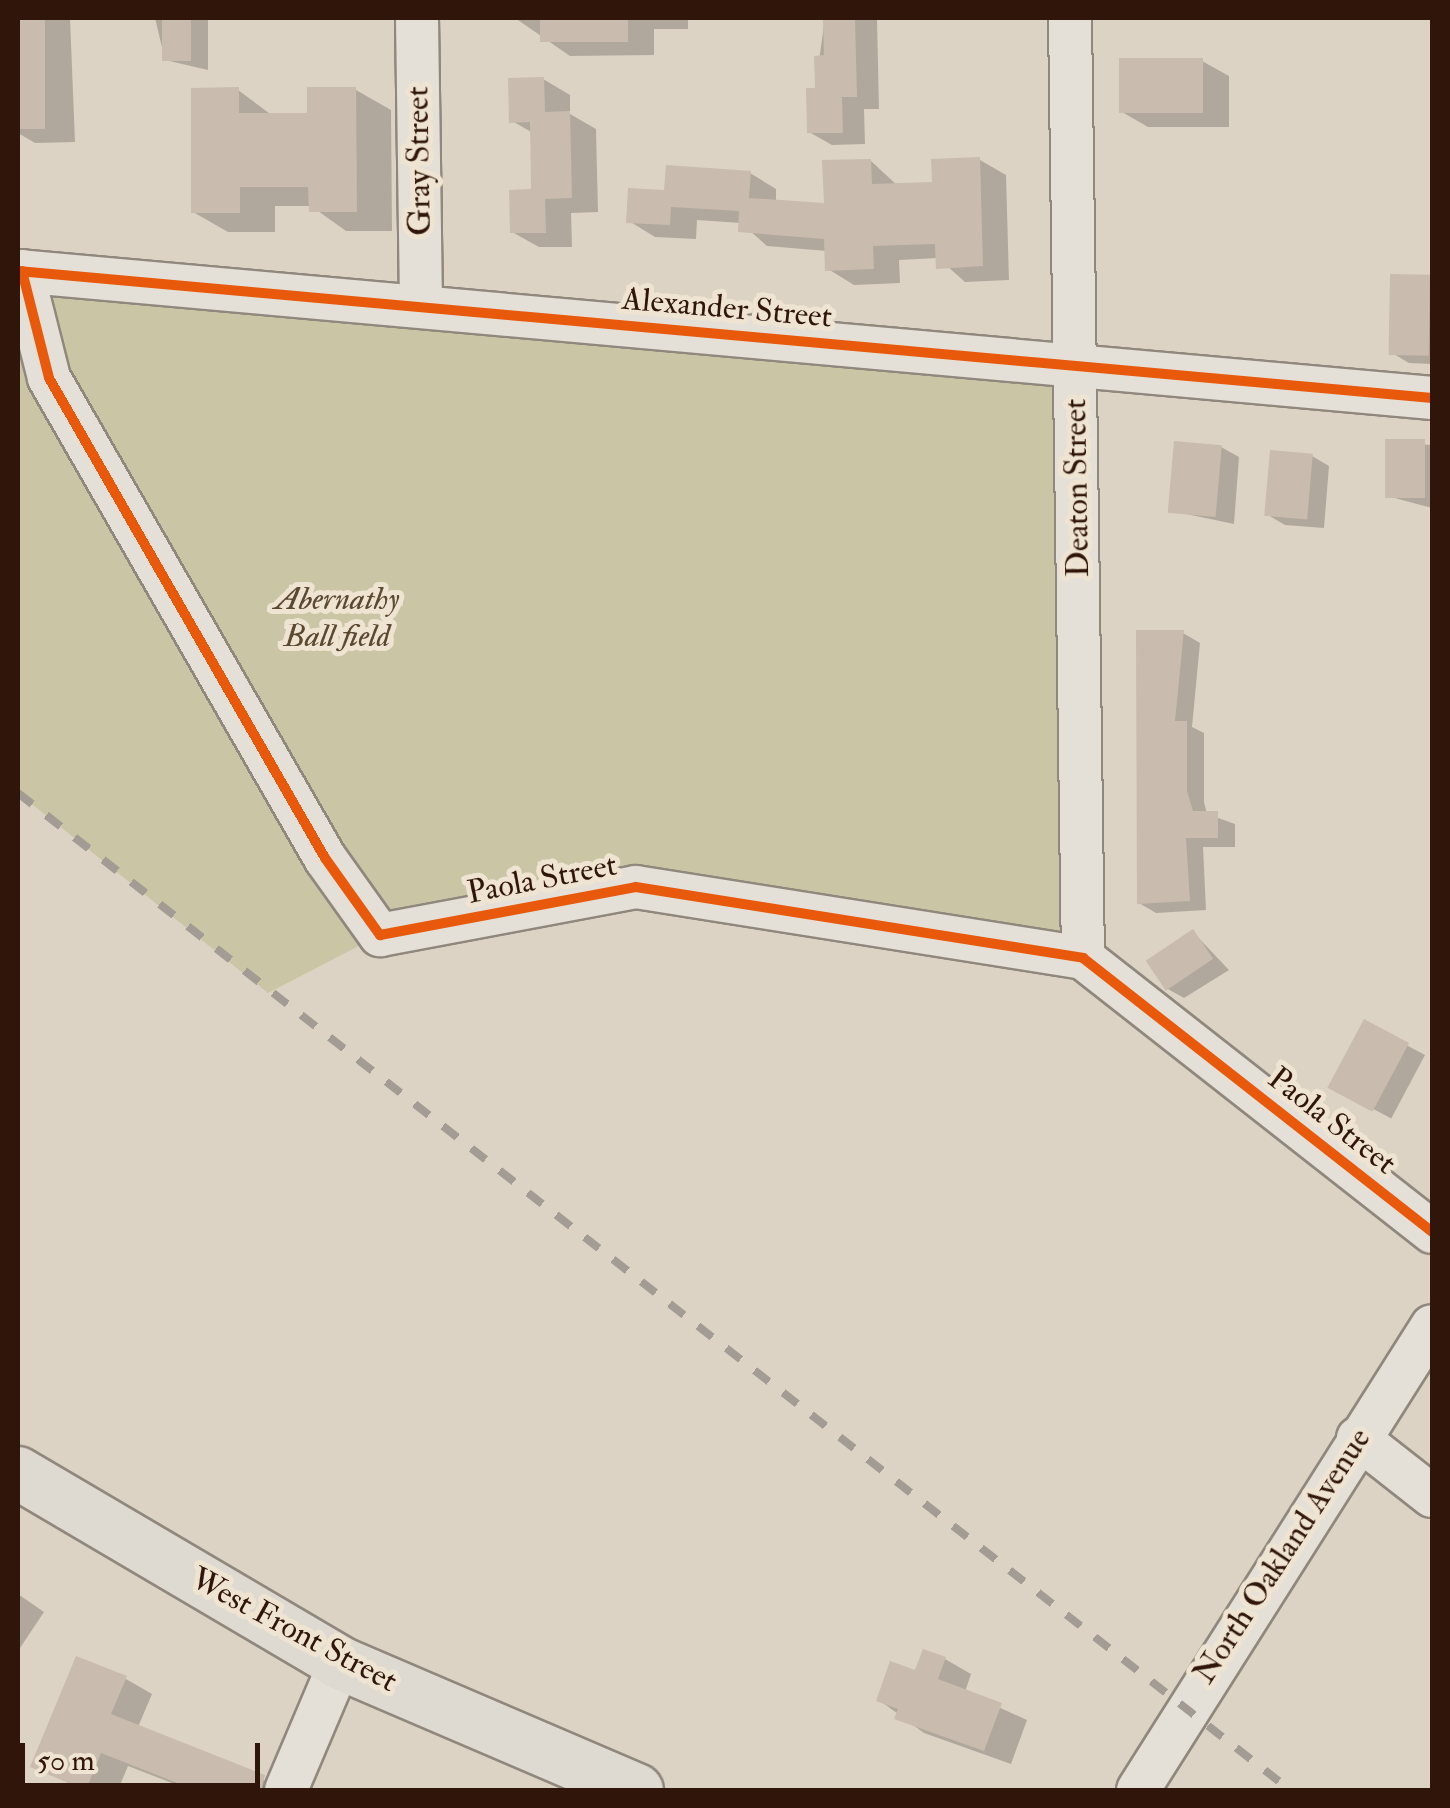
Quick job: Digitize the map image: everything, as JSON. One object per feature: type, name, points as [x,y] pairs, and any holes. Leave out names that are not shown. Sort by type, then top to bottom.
[{"type":"main road","name":"West Front Street","points":[[18,1473],[340,1662],[637,1790]]},
{"type":"street","name":"Gray Street","points":[[417,18],[421,305]]},
{"type":"street","name":"Deaton Street","points":[[1070,18],[1083,958]]},
{"type":"street","name":"Alexander Street","points":[[20,271],[1432,398]]},
{"type":"street","name":"Paola Street","points":[[20,271],[49,378],[326,858],[380,935],[636,886],[1083,958],[1432,1232]]},
{"type":"street","name":"North Oakland Avenue","points":[[1138,1790],[1432,1326]]},
{"type":"street","points":[[1358,1438],[1432,1496]]},
{"type":"street","points":[[286,1790],[340,1662]]},
{"type":"green space","name":"Abernathy Ball field","points":[[18,271],[1076,365],[1083,958],[636,887],[380,935],[268,993],[18,793]]},
{"type":"building","points":[[18,18],[45,18],[45,129],[18,129]]},
{"type":"building","points":[[162,18],[191,18],[191,61],[162,61]]},
{"type":"building","points":[[540,18],[628,18],[628,42],[540,42]]},
{"type":"building","points":[[855,19],[857,97],[842,97],[843,133],[807,133],[806,88],[815,88],[814,56],[824,55],[823,20]]},
{"type":"building","points":[[1119,58],[1203,58],[1203,113],[1119,113]]},
{"type":"building","points":[[544,77],[545,112],[570,111],[572,198],[545,199],[546,233],[510,233],[509,190],[531,189],[530,122],[509,123],[508,78]]},
{"type":"building","points":[[239,87],[239,113],[307,113],[307,87],[356,87],[357,212],[309,212],[308,187],[240,187],[240,213],[191,213],[191,88]]},
{"type":"building","points":[[980,157],[983,266],[936,269],[935,244],[873,246],[874,269],[825,271],[824,239],[738,232],[739,211],[671,207],[670,225],[626,223],[628,188],[664,190],[666,165],[751,171],[749,198],[824,203],[822,160],[871,159],[872,184],[932,182],[931,159]]},
{"type":"building","points":[[1390,274],[1430,275],[1429,356],[1389,355]]},
{"type":"building","points":[[1385,439],[1425,439],[1425,498],[1385,498]]},
{"type":"building","points":[[1174,441],[1222,445],[1216,517],[1168,513]]},
{"type":"building","points":[[1270,450],[1313,454],[1307,519],[1264,516]]},
{"type":"building","points":[[1136,630],[1184,630],[1175,721],[1187,721],[1187,791],[1193,811],[1218,811],[1218,838],[1186,838],[1190,901],[1137,904]]},
{"type":"building","points":[[1193,929],[1213,959],[1166,991],[1146,961]]},
{"type":"building","points":[[1364,1019],[1409,1043],[1372,1112],[1327,1088]]},
{"type":"building","points":[[923,1649],[946,1657],[938,1679],[1002,1703],[984,1751],[894,1719],[898,1709],[876,1701],[890,1661],[915,1670]]},
{"type":"building","points":[[76,1656],[127,1676],[111,1714],[265,1775],[261,1790],[195,1790],[101,1753],[86,1790],[30,1767]]},
{"type":"railway","points":[[18,793],[1290,1790]]},
{"type":"cycle path","points":[[18,271],[1432,398]]},
{"type":"cycle path","points":[[22,271],[49,378],[325,858],[380,935],[636,887],[1083,958],[1432,1232]]}]
